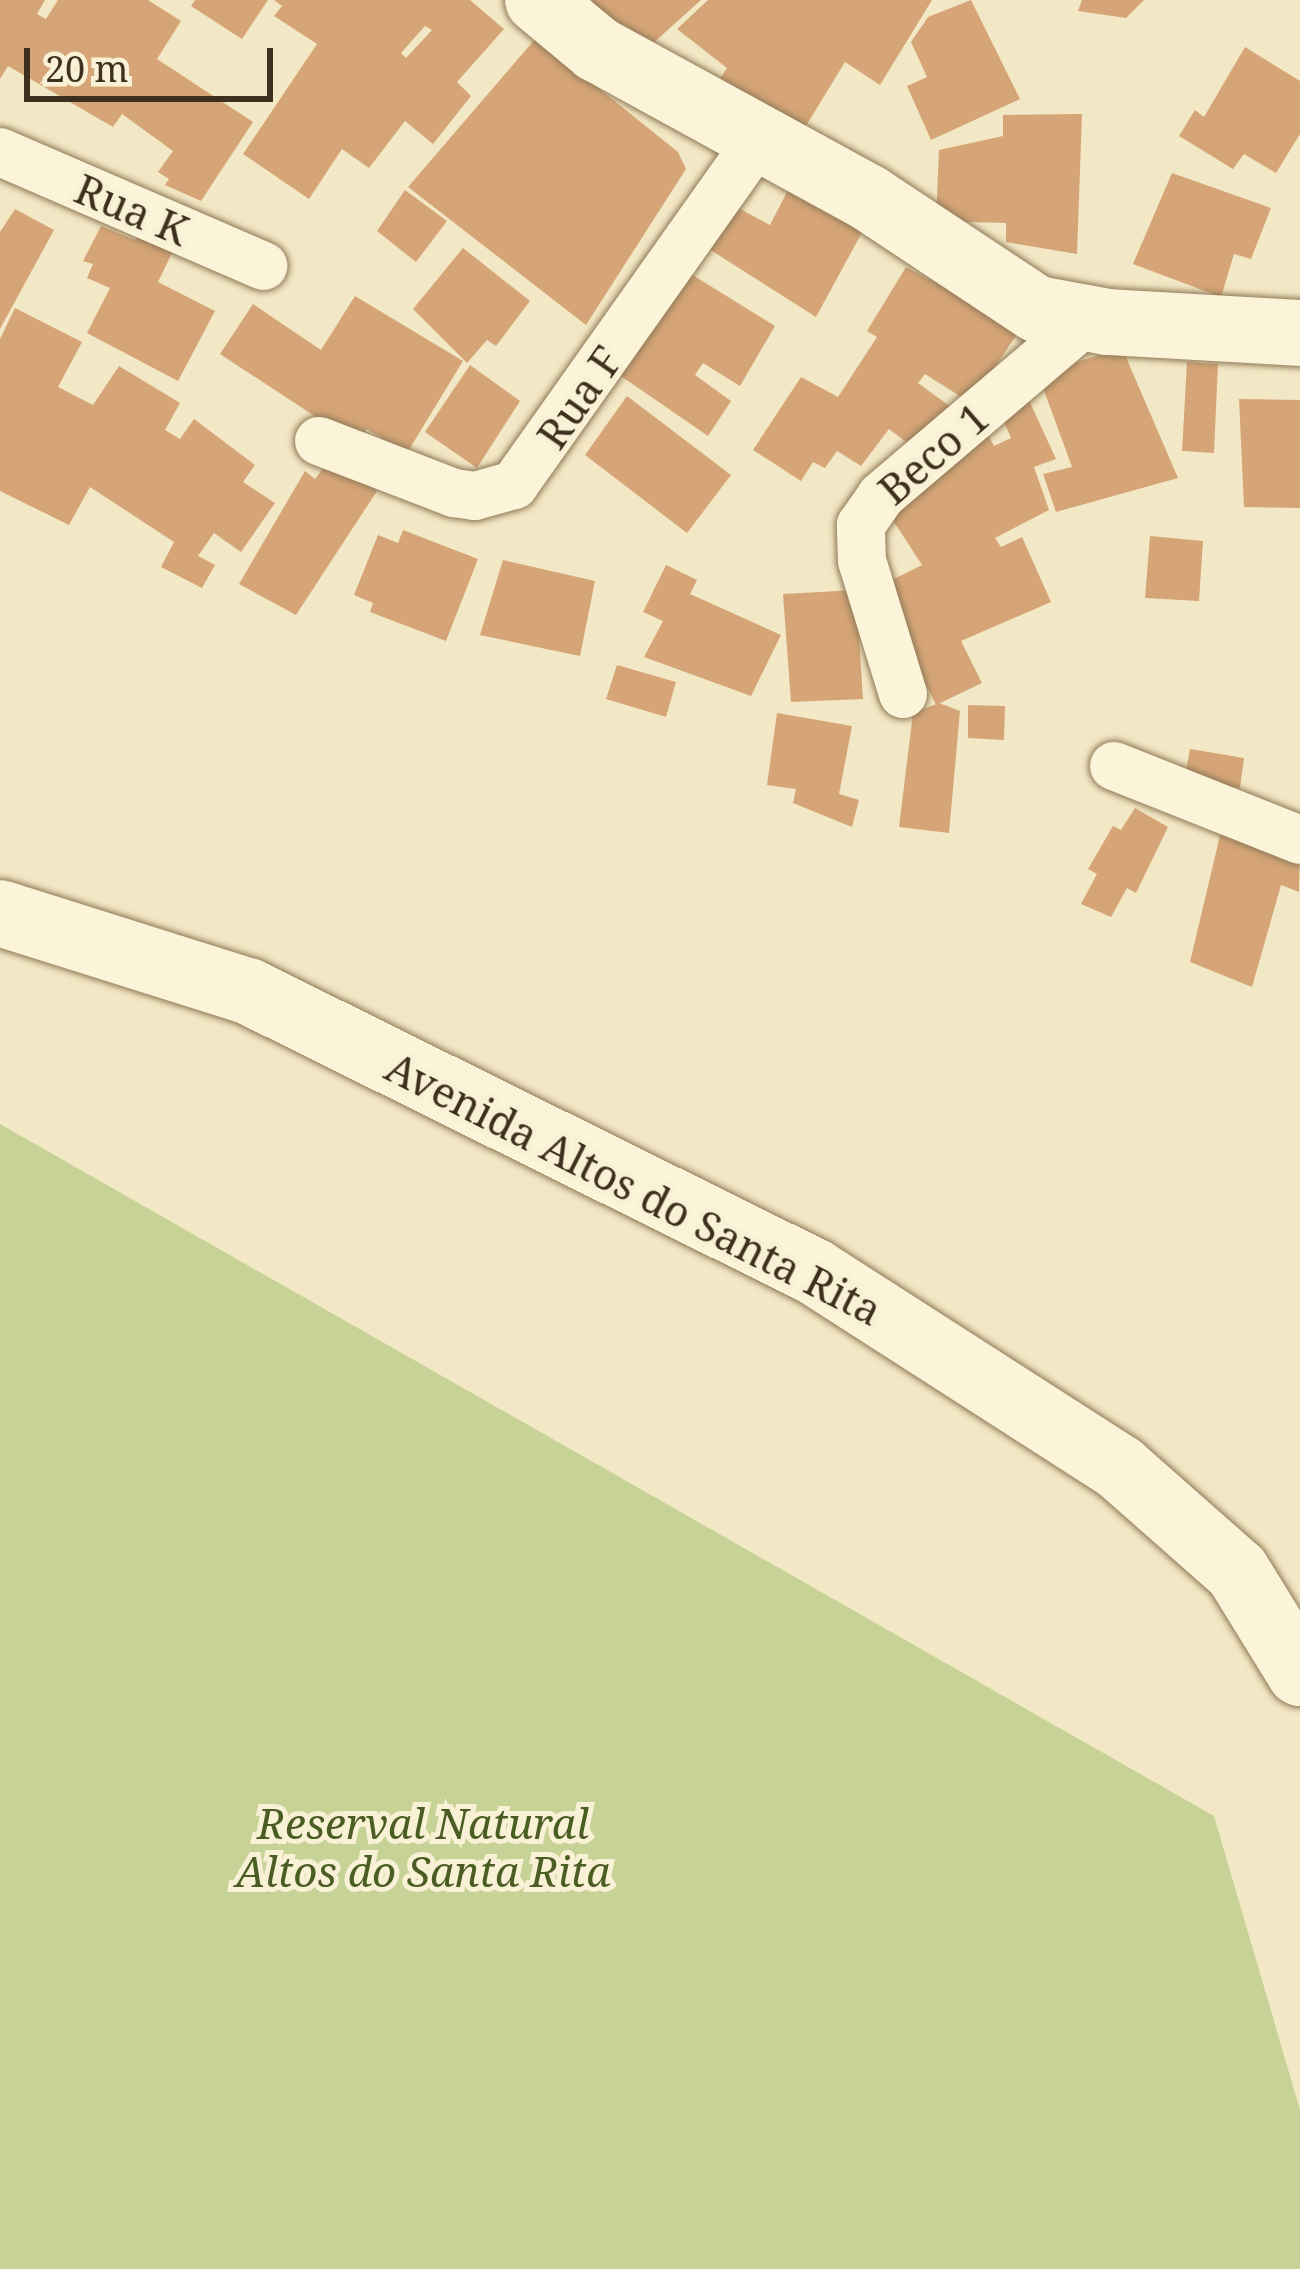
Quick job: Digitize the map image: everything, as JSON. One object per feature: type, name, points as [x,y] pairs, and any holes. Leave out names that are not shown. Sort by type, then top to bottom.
[{"type":"street","points":[[538,0],[598,49],[760,138],[1036,309],[1090,318],[1300,333]]},
{"type":"street","name":"Avenida Altos do Santa Rita","points":[[0,913],[248,991],[815,1271],[1120,1468],[1237,1571],[1300,1672]]},
{"type":"lane","name":"Rua F","points":[[319,442],[454,493],[475,496],[514,485],[760,138]]},
{"type":"lane","name":"Rua K","points":[[0,152],[263,266]]},
{"type":"lane","name":"Beco 1","points":[[903,694],[862,561],[861,525],[881,496],[1090,318]]},
{"type":"lane","points":[[1114,766],[1300,841]]},
{"type":"green space","name":"Reserval Natural Altos do Santa Rita","points":[[0,1124],[1214,1816],[1300,2110],[1300,2269],[0,2269]]},
{"type":"building","points":[[0,0],[45,0],[37,14],[46,19],[58,0],[148,0],[181,21],[157,59],[253,122],[201,201],[165,185],[169,179],[158,172],[173,151],[122,114],[113,127],[8,66],[0,79]]},
{"type":"building","points":[[195,0],[268,0],[242,39],[191,6]]},
{"type":"building","points":[[274,0],[470,0],[504,29],[457,82],[471,96],[433,144],[405,121],[369,168],[342,149],[309,199],[243,154],[317,44],[274,16],[282,6]],"holes":[[[425,26],[432,30],[406,58],[401,53]]]},
{"type":"building","points":[[593,0],[701,0],[650,46],[585,6]]},
{"type":"building","points":[[708,0],[932,0],[880,85],[845,62],[801,134],[708,97],[727,68],[677,29]]},
{"type":"building","points":[[971,0],[1020,99],[931,140],[907,86],[927,77],[911,42],[928,17]]},
{"type":"building","points":[[1082,0],[1144,0],[1126,18],[1078,11]]},
{"type":"building","points":[[536,38],[678,152],[686,169],[586,325],[408,187]]},
{"type":"building","points":[[1245,47],[1300,81],[1300,134],[1276,173],[1244,154],[1233,169],[1179,136],[1195,110],[1204,117]]},
{"type":"building","points":[[1082,114],[1077,254],[1006,242],[1006,223],[936,221],[939,150],[1003,136],[1003,115]]},
{"type":"building","points":[[1172,173],[1271,208],[1251,259],[1234,254],[1221,297],[1133,264]]},
{"type":"building","points":[[790,186],[865,227],[816,317],[709,249],[706,256],[696,250],[727,202],[770,225]]},
{"type":"building","points":[[405,190],[447,221],[416,262],[377,231]]},
{"type":"building","points":[[15,209],[54,230],[0,329],[0,232]]},
{"type":"building","points":[[101,226],[135,240],[140,231],[174,249],[158,282],[215,311],[178,381],[87,333],[110,288],[87,278],[93,264],[83,261]]},
{"type":"building","points":[[463,248],[530,301],[496,346],[487,340],[467,363],[413,309]]},
{"type":"building","points":[[906,267],[1021,328],[971,403],[925,374],[918,383],[962,415],[914,448],[889,429],[861,466],[837,451],[825,468],[813,462],[801,481],[753,450],[801,377],[838,397],[877,337],[867,331]]},
{"type":"building","points":[[683,269],[775,326],[740,386],[703,363],[695,375],[731,401],[708,436],[618,374]]},
{"type":"building","points":[[355,296],[463,361],[407,453],[367,429],[357,444],[220,354],[253,304],[321,350]]},
{"type":"building","points":[[15,308],[82,342],[58,387],[93,405],[119,366],[180,403],[165,430],[180,439],[194,419],[255,465],[243,482],[275,503],[241,552],[214,533],[198,556],[215,565],[202,588],[161,567],[174,542],[90,487],[69,525],[0,491],[0,339]]},
{"type":"building","points":[[1122,348],[1178,478],[1056,512],[1043,474],[1072,467],[1038,374]]},
{"type":"building","points":[[1187,362],[1218,364],[1214,453],[1182,451]]},
{"type":"building","points":[[470,365],[520,401],[477,468],[425,432]]},
{"type":"building","points":[[627,396],[731,475],[687,533],[585,455]]},
{"type":"building","points":[[1027,396],[1056,459],[1034,467],[1049,510],[995,538],[1001,547],[1022,537],[1051,602],[961,641],[982,683],[936,705],[878,587],[922,565],[881,502],[984,428],[994,446],[1011,438],[999,411]]},
{"type":"building","points":[[1239,399],[1300,400],[1300,508],[1244,507]]},
{"type":"building","points":[[332,457],[377,491],[296,615],[239,584],[305,471],[315,479]]},
{"type":"building","points":[[403,530],[478,559],[446,641],[370,612],[373,603],[354,595],[378,535],[398,543]]},
{"type":"building","points":[[1150,536],[1203,541],[1199,601],[1145,598]]},
{"type":"building","points":[[503,560],[595,581],[580,656],[480,635]]},
{"type":"building","points":[[666,565],[697,580],[690,594],[781,635],[751,696],[644,657],[663,621],[643,612]]},
{"type":"building","points":[[856,590],[863,699],[791,702],[783,594]]},
{"type":"building","points":[[617,665],[676,682],[666,717],[606,699]]},
{"type":"building","points":[[939,703],[960,711],[949,833],[899,827],[913,713]]},
{"type":"building","points":[[968,705],[1005,706],[1004,740],[968,738]]},
{"type":"building","points":[[777,713],[852,726],[839,794],[859,800],[852,827],[793,803],[796,789],[767,785]]},
{"type":"building","points":[[1190,749],[1244,758],[1240,788],[1184,782]]},
{"type":"building","points":[[1135,808],[1168,827],[1136,893],[1127,888],[1111,917],[1081,904],[1097,874],[1088,869],[1113,826],[1121,830]]},
{"type":"building","points":[[1222,827],[1300,845],[1299,892],[1281,885],[1252,987],[1190,962]]}]
